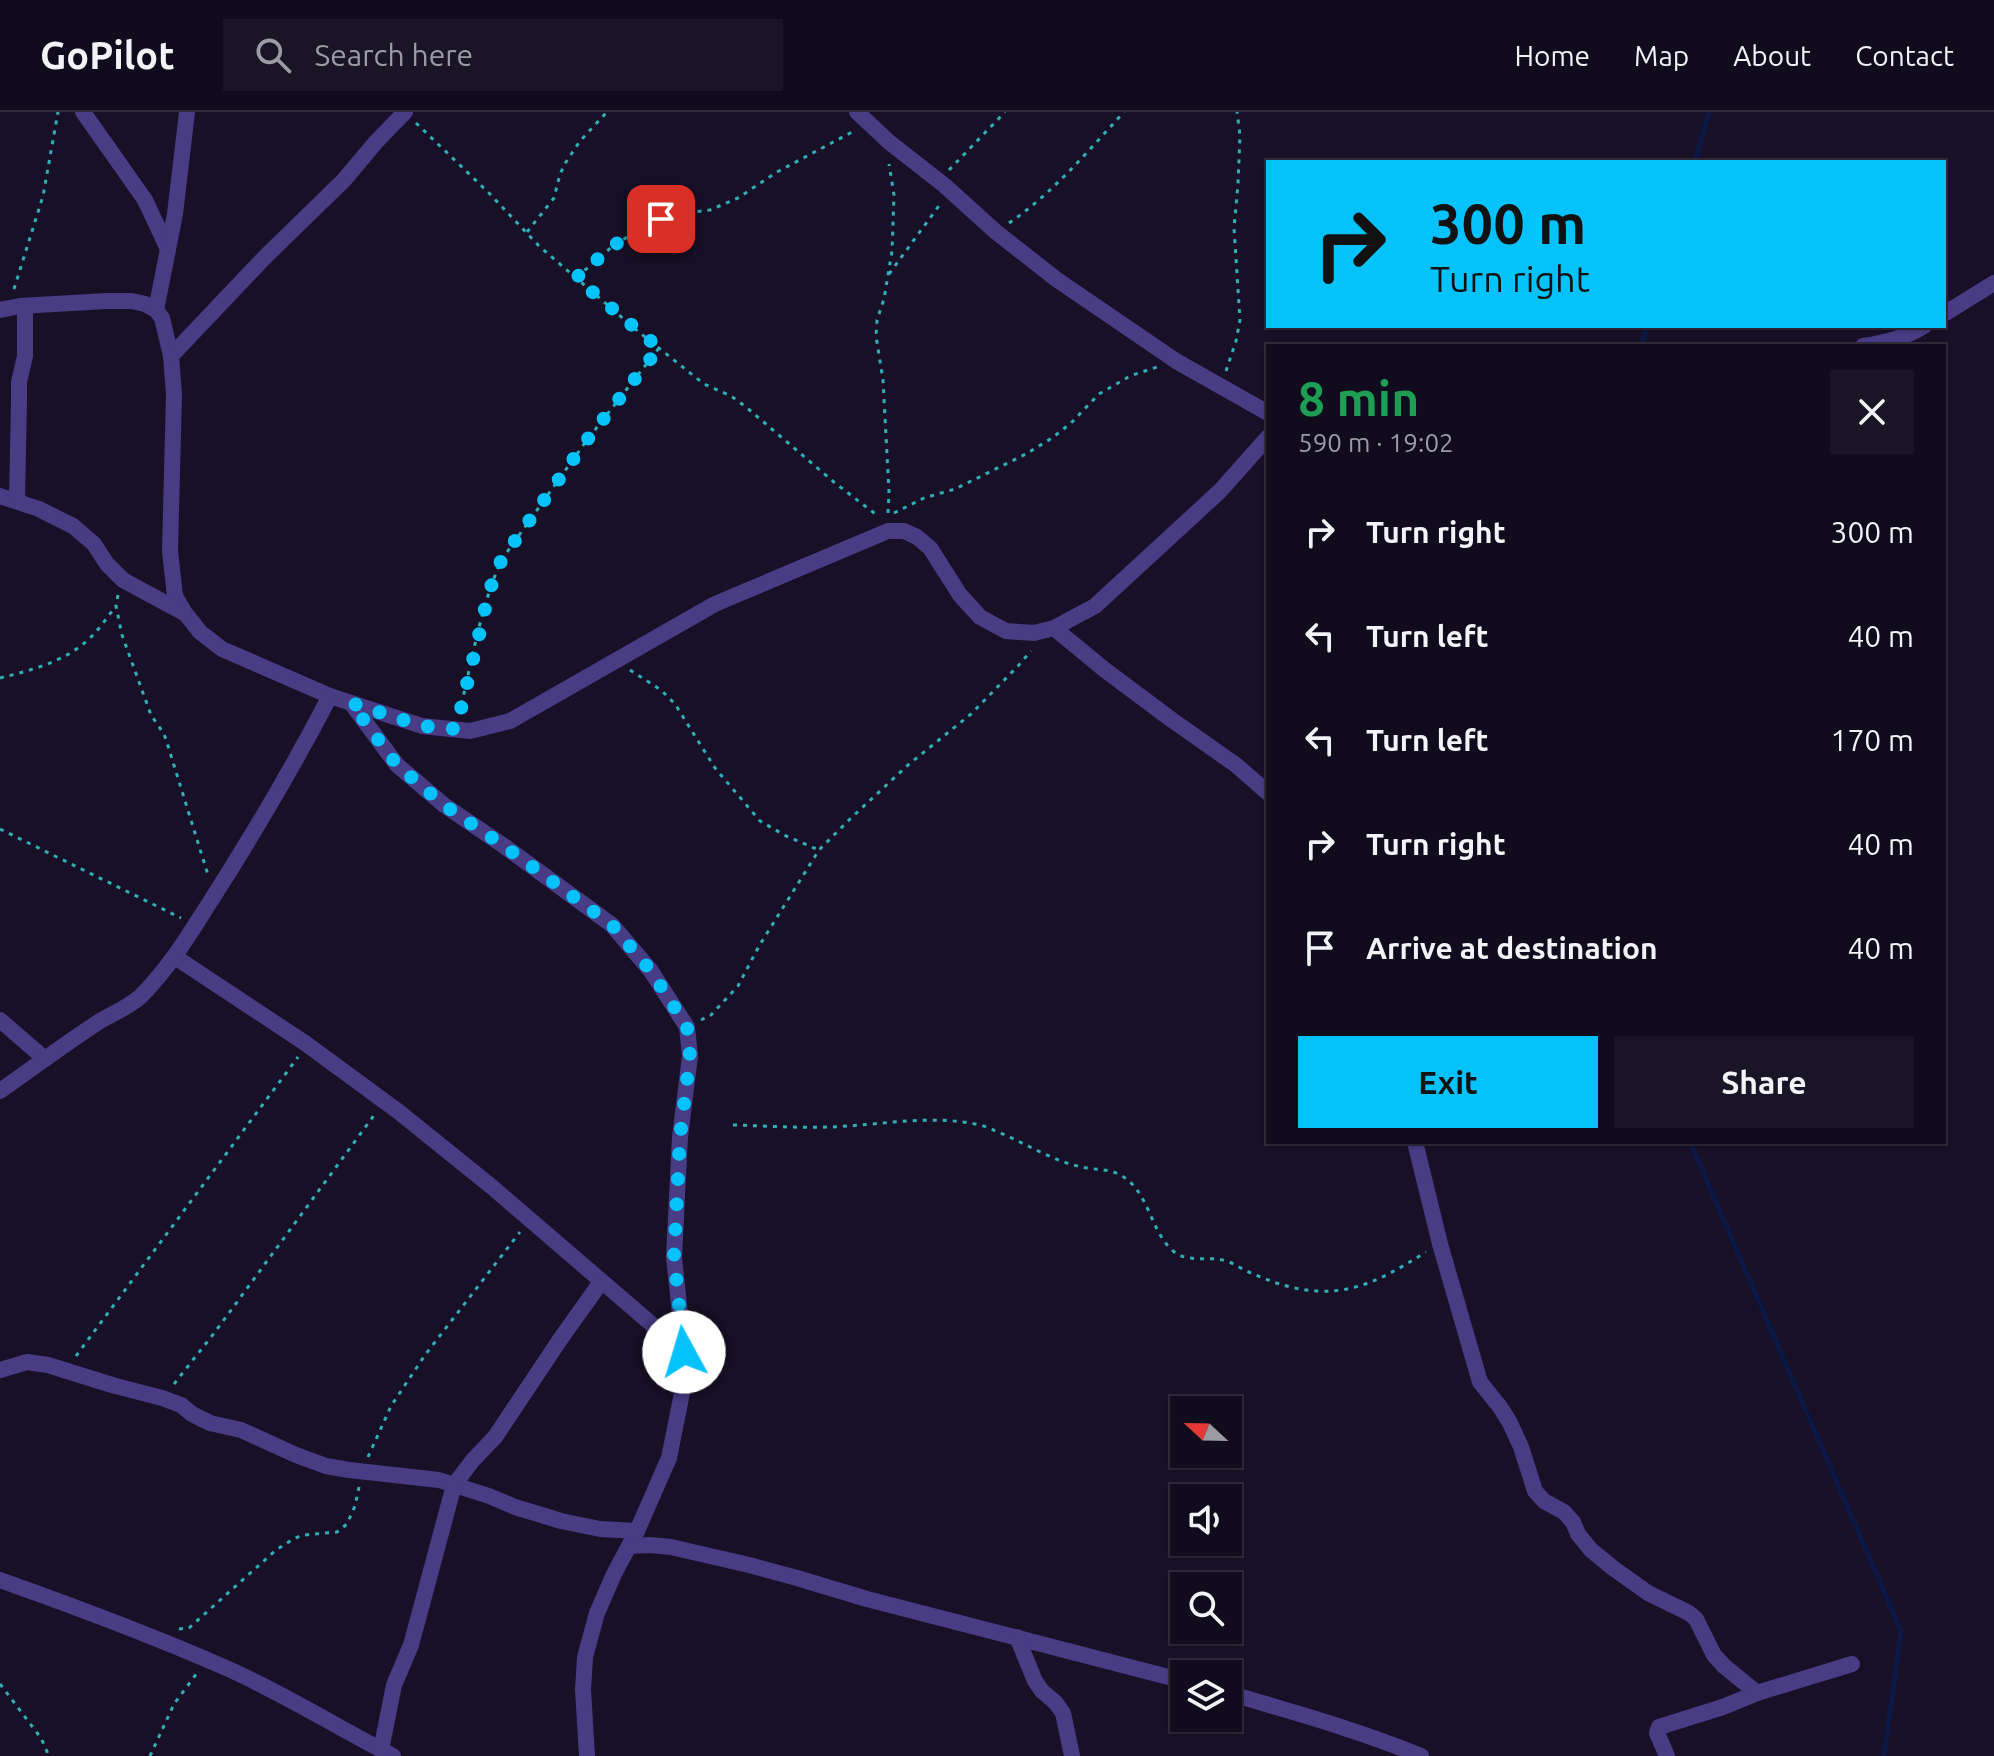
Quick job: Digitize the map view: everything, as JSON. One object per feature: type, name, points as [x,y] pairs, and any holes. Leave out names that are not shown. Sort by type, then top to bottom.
[{"type":"street","points":[[83,112],[145,200],[168,250]]},
{"type":"street","points":[[156,310],[175,214],[187,112]]},
{"type":"street","points":[[171,356],[344,180],[405,112]]},
{"type":"street","points":[[862,117],[1056,279],[1176,361],[1266,412]]},
{"type":"street","points":[[1946,313],[1994,283]]},
{"type":"street","points":[[17,501],[19,382],[25,356],[11,308],[132,301],[145,304],[162,318],[171,356],[174,394],[170,551],[175,596],[185,613],[200,632],[222,649],[330,696],[422,726],[470,731],[510,721],[715,604],[888,531],[904,531],[930,548],[960,595],[980,617],[1006,631],[1034,633],[1051,628],[1095,606],[1220,491],[1266,439]]},
{"type":"street","points":[[1874,344],[1921,328]]},
{"type":"street","points":[[0,496],[39,509],[73,526],[94,544],[107,564],[123,580],[185,613]]},
{"type":"street","points":[[1051,628],[1236,765],[1266,791]]},
{"type":"street","points":[[0,1091],[139,998],[175,957],[252,837],[330,696]]},
{"type":"street","points":[[351,703],[397,765],[444,805],[612,925],[651,971],[687,1027],[690,1056],[680,1137],[674,1257],[684,1352],[682,1393],[669,1458],[597,1613],[585,1657],[583,1690],[587,1756]]},
{"type":"street","points":[[175,957],[307,1044],[385,1101],[492,1187],[684,1352]]},
{"type":"street","points":[[0,1020],[45,1059]]},
{"type":"street","points":[[1415,1144],[1440,1244],[1480,1382],[1510,1423],[1535,1491],[1544,1501],[1564,1512],[1591,1550],[1613,1568],[1648,1593],[1696,1619],[1714,1655],[1757,1693]]},
{"type":"street","points":[[0,1580],[90,1612],[206,1660],[297,1702],[387,1753],[394,1685],[411,1645],[454,1485],[495,1437],[601,1282]]},
{"type":"street","points":[[0,1370],[27,1362],[66,1370],[181,1405],[210,1423],[241,1430],[326,1466],[439,1480],[561,1521],[600,1529],[650,1545],[749,1565],[867,1599],[1170,1677]]},
{"type":"street","points":[[1017,1637],[1035,1681],[1063,1713],[1072,1756]]},
{"type":"street","points":[[1667,1756],[1657,1733],[1659,1727],[1852,1664]]},
{"type":"street","points":[[1242,1697],[1382,1740],[1421,1756]]},
{"type":"path","points":[[11,308],[43,196],[58,112]]},
{"type":"path","points":[[405,112],[539,246],[576,278],[704,384],[731,396],[746,407],[885,521],[874,536]]},
{"type":"path","points":[[527,232],[554,198],[560,174],[580,141],[607,112]]},
{"type":"path","points":[[887,277],[944,186],[1005,112]]},
{"type":"path","points":[[996,232],[1030,208],[1124,112]]},
{"type":"path","points":[[1220,386],[1240,320],[1234,228],[1240,135],[1237,112]]},
{"type":"path","points":[[576,278],[614,245],[634,233],[661,219],[710,210],[738,198],[862,117]]},
{"type":"path","points":[[886,155],[894,195],[892,251],[876,336],[883,380],[888,516],[904,506],[955,489],[1026,454],[1071,423],[1099,394],[1130,376],[1176,361]]},
{"type":"path","points":[[456,729],[484,608],[502,559],[587,440],[659,348]]},
{"type":"path","points":[[0,678],[36,669],[71,654],[91,637],[116,606],[123,580]]},
{"type":"path","points":[[116,606],[122,635],[151,715],[164,734],[215,893]]},
{"type":"path","points":[[687,1027],[711,1015],[738,986],[759,946],[819,850],[908,765],[971,714],[1051,628]]},
{"type":"path","points":[[615,660],[661,690],[675,704],[715,768],[760,821],[819,850]]},
{"type":"path","points":[[0,829],[195,925]]},
{"type":"path","points":[[66,1370],[307,1044]]},
{"type":"path","points":[[162,1398],[215,1332],[385,1101]]},
{"type":"path","points":[[733,1125],[823,1127],[932,1120],[984,1126],[1066,1162],[1125,1177],[1147,1207],[1162,1241],[1175,1253],[1190,1259],[1218,1258],[1301,1289],[1329,1293],[1357,1288],[1396,1271],[1440,1244]]},
{"type":"path","points":[[170,1628],[189,1628],[276,1550],[295,1538],[337,1532],[347,1524],[355,1506],[362,1472],[391,1406],[425,1355],[529,1221]]},
{"type":"path","points":[[150,1756],[174,1704],[206,1660]]},
{"type":"path","points":[[0,1684],[41,1738],[49,1756]]},
{"type":"waterway","points":[[1696,160],[1709,112]]},
{"type":"waterway","points":[[1642,344],[1646,328]]},
{"type":"waterway","points":[[1691,1144],[1901,1631],[1884,1756]]},
{"type":"route","points":[[661,219],[614,245],[576,278],[659,348],[587,440],[502,559],[484,608],[456,729],[422,726],[351,703],[397,765],[444,805],[612,925],[651,971],[687,1027],[690,1056],[680,1137],[674,1257],[684,1352]]}]
